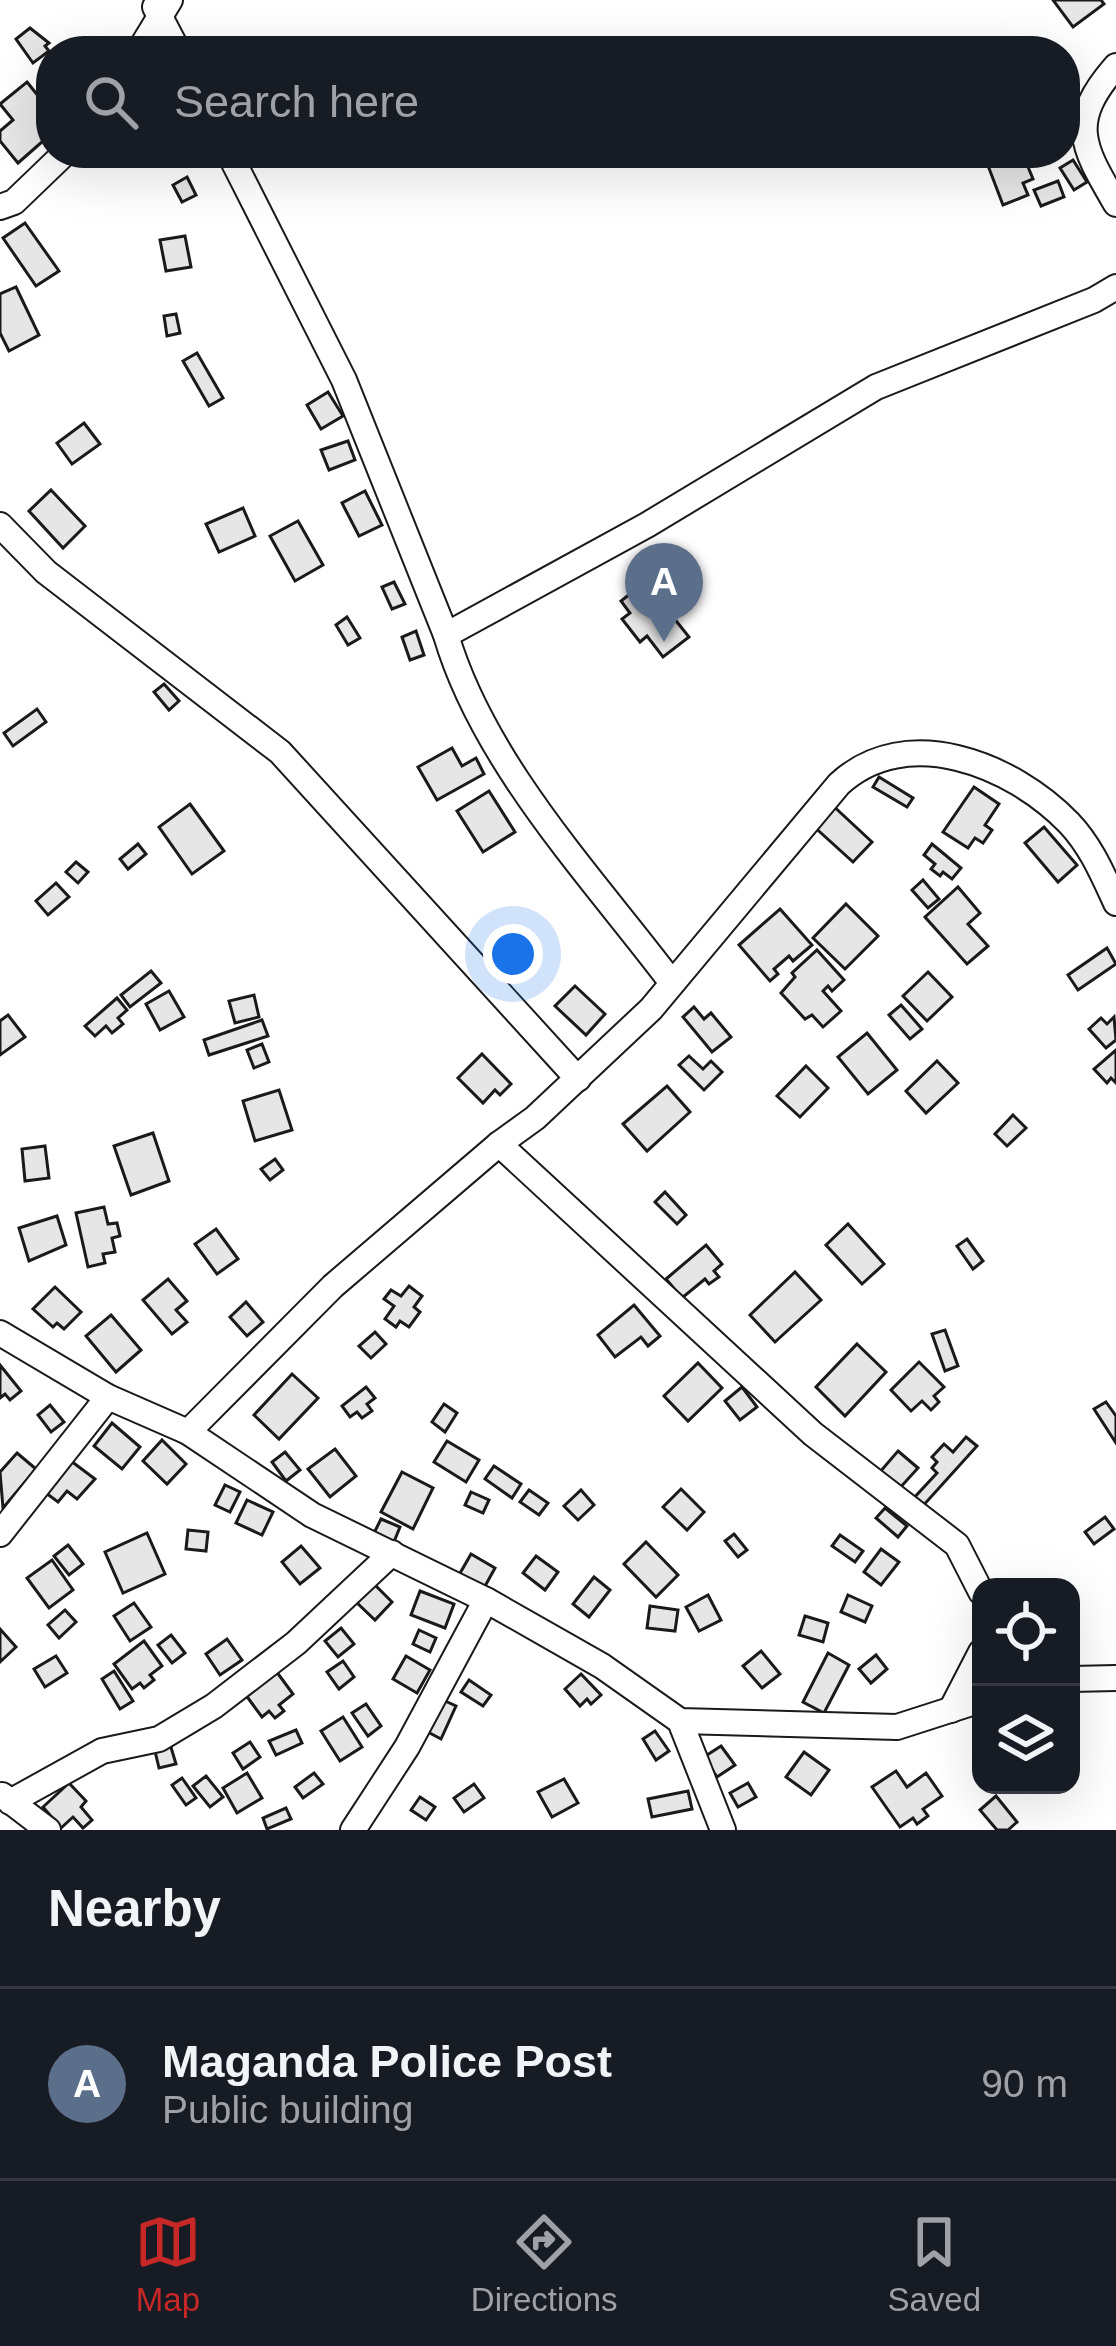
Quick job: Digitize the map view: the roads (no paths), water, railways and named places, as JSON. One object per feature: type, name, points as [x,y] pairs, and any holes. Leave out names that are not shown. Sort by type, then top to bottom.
[{"type":"street","points":[[147,36],[160,5]]},
{"type":"street","points":[[160,5],[172,36]]},
{"type":"street","points":[[1116,66],[1095,89],[1083,120],[1083,140],[1116,204]]},
{"type":"street","points":[[0,206],[14,202],[49,168]]},
{"type":"street","points":[[238,168],[344,380],[446,635],[459,679],[488,734],[672,983]]},
{"type":"street","points":[[446,635],[647,525],[876,387],[1116,287]]},
{"type":"street","points":[[0,525],[46,572],[280,752],[578,1079]]},
{"type":"street","points":[[188,1432],[333,1286],[578,1079],[672,983],[858,766],[887,755],[924,750],[982,766],[1020,785],[1068,822],[1093,854],[1116,903]]},
{"type":"street","points":[[499,1144],[814,1435],[957,1545],[974,1578]]},
{"type":"street","points":[[0,1334],[108,1397],[188,1432],[280,1497],[486,1600],[602,1666],[680,1721],[723,1830]]},
{"type":"street","points":[[0,1534],[108,1397]]},
{"type":"street","points":[[48,1830],[5,1798],[102,1751],[160,1739],[214,1706],[296,1643],[392,1553]]},
{"type":"street","points":[[353,1830],[407,1747],[486,1600]]},
{"type":"street","points":[[951,1710],[972,1669]]},
{"type":"street","points":[[1080,1679],[1116,1678]]},
{"type":"street","points":[[680,1721],[897,1727],[972,1703]]},
{"type":"place","name":"Maganda Police Post","points":[[664,642]]}]
